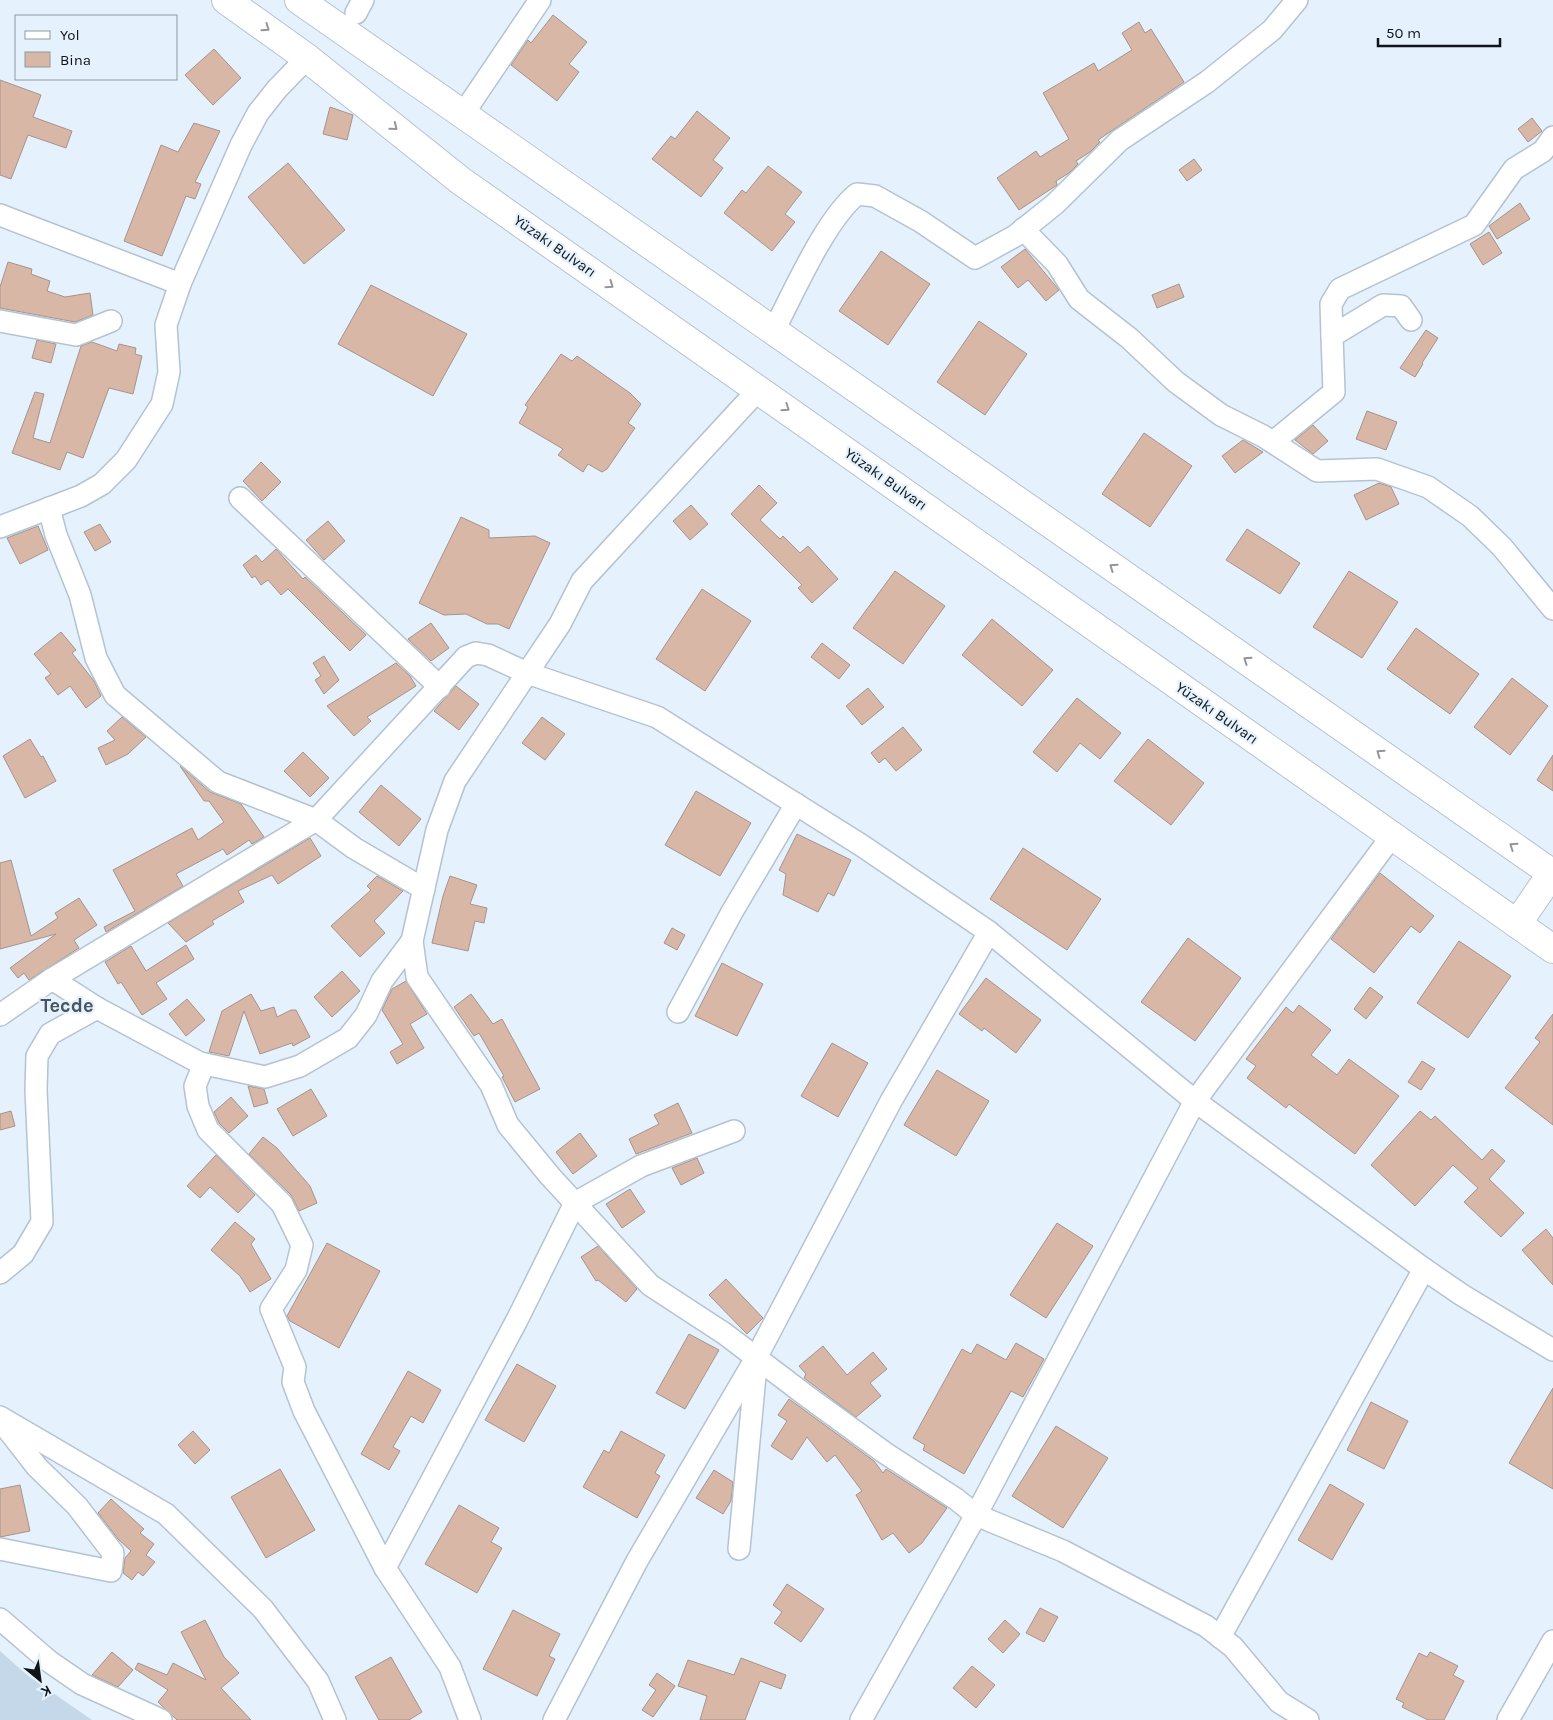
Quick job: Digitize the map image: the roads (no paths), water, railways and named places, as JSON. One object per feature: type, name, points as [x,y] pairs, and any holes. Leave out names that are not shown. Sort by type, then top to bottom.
[{"type":"main road","name":"Yüzakı Bulvarı","points":[[226,0],[307,58],[461,181],[1553,949]]},
{"type":"main road","points":[[299,0],[1552,874],[1517,924]]},
{"type":"street","points":[[463,114],[540,0]]},
{"type":"street","points":[[774,330],[823,238],[844,204],[857,194],[875,196],[920,221],[975,258],[1024,229],[1055,204],[1120,140],[1206,82],[1272,30],[1297,0]]},
{"type":"street","points":[[0,527],[49,508],[65,504],[102,484],[126,460],[162,404],[169,372],[166,325],[180,284],[241,145],[258,113],[277,89],[307,58]]},
{"type":"street","points":[[1272,442],[1334,392],[1331,304],[1340,289],[1474,225],[1514,169],[1543,151],[1553,136]]},
{"type":"street","points":[[0,215],[180,284]]},
{"type":"street","points":[[1024,229],[1057,264],[1080,300],[1129,338],[1176,382],[1221,415],[1272,442],[1317,471],[1377,469],[1428,487],[1470,516],[1502,546],[1553,609]]},
{"type":"street","points":[[1332,336],[1383,304],[1401,306],[1411,320]]},
{"type":"street","points":[[0,321],[76,335],[111,321]]},
{"type":"street","points":[[759,389],[582,581],[560,624],[455,782],[437,830],[412,941],[417,977],[491,1086],[508,1125],[575,1204],[650,1285],[725,1334],[869,1442],[956,1499],[976,1515],[1064,1551],[1206,1626],[1233,1647],[1279,1702],[1308,1720]]},
{"type":"street","points":[[240,498],[440,686]]},
{"type":"street","points":[[49,508],[56,535],[80,595],[96,658],[115,695],[218,782],[316,820],[354,848],[424,889]]},
{"type":"street","points":[[0,1015],[52,979],[316,820],[466,657],[476,653],[488,655],[527,673],[657,717],[861,845],[989,932],[1195,1101],[1424,1269],[1462,1295],[1553,1350]]},
{"type":"street","points":[[678,1012],[732,912],[796,804]]},
{"type":"street","points":[[861,1720],[976,1515],[1195,1101],[1392,836]]},
{"type":"street","points":[[554,1720],[637,1561],[756,1358],[891,1101],[989,932]]},
{"type":"street","points":[[52,979],[97,1008],[204,1064],[265,1077],[300,1066],[348,1038],[366,1015],[382,981],[412,941]]},
{"type":"street","points":[[0,1273],[24,1254],[42,1222],[36,1090],[37,1056],[50,1034],[97,1008]]},
{"type":"street","points":[[204,1064],[195,1086],[198,1106],[208,1130],[282,1204],[302,1245],[296,1270],[271,1309],[294,1367],[293,1382],[304,1412],[385,1568],[450,1667],[470,1720]]},
{"type":"street","points":[[385,1568],[517,1320],[575,1204],[641,1166],[734,1131]]},
{"type":"street","points":[[1220,1637],[1424,1269]]},
{"type":"street","points":[[739,1549],[756,1358]]},
{"type":"street","points":[[0,1418],[37,1467],[77,1506],[113,1553],[111,1571],[0,1549]]},
{"type":"street","points":[[0,1418],[166,1514],[264,1609],[318,1681],[334,1720]]},
{"type":"street","points":[[0,1619],[50,1662],[82,1684],[161,1720]]},
{"type":"street","points":[[1508,1720],[1553,1641]]},
{"type":"district","name":"Tecde","points":[[67,1005]]}]
